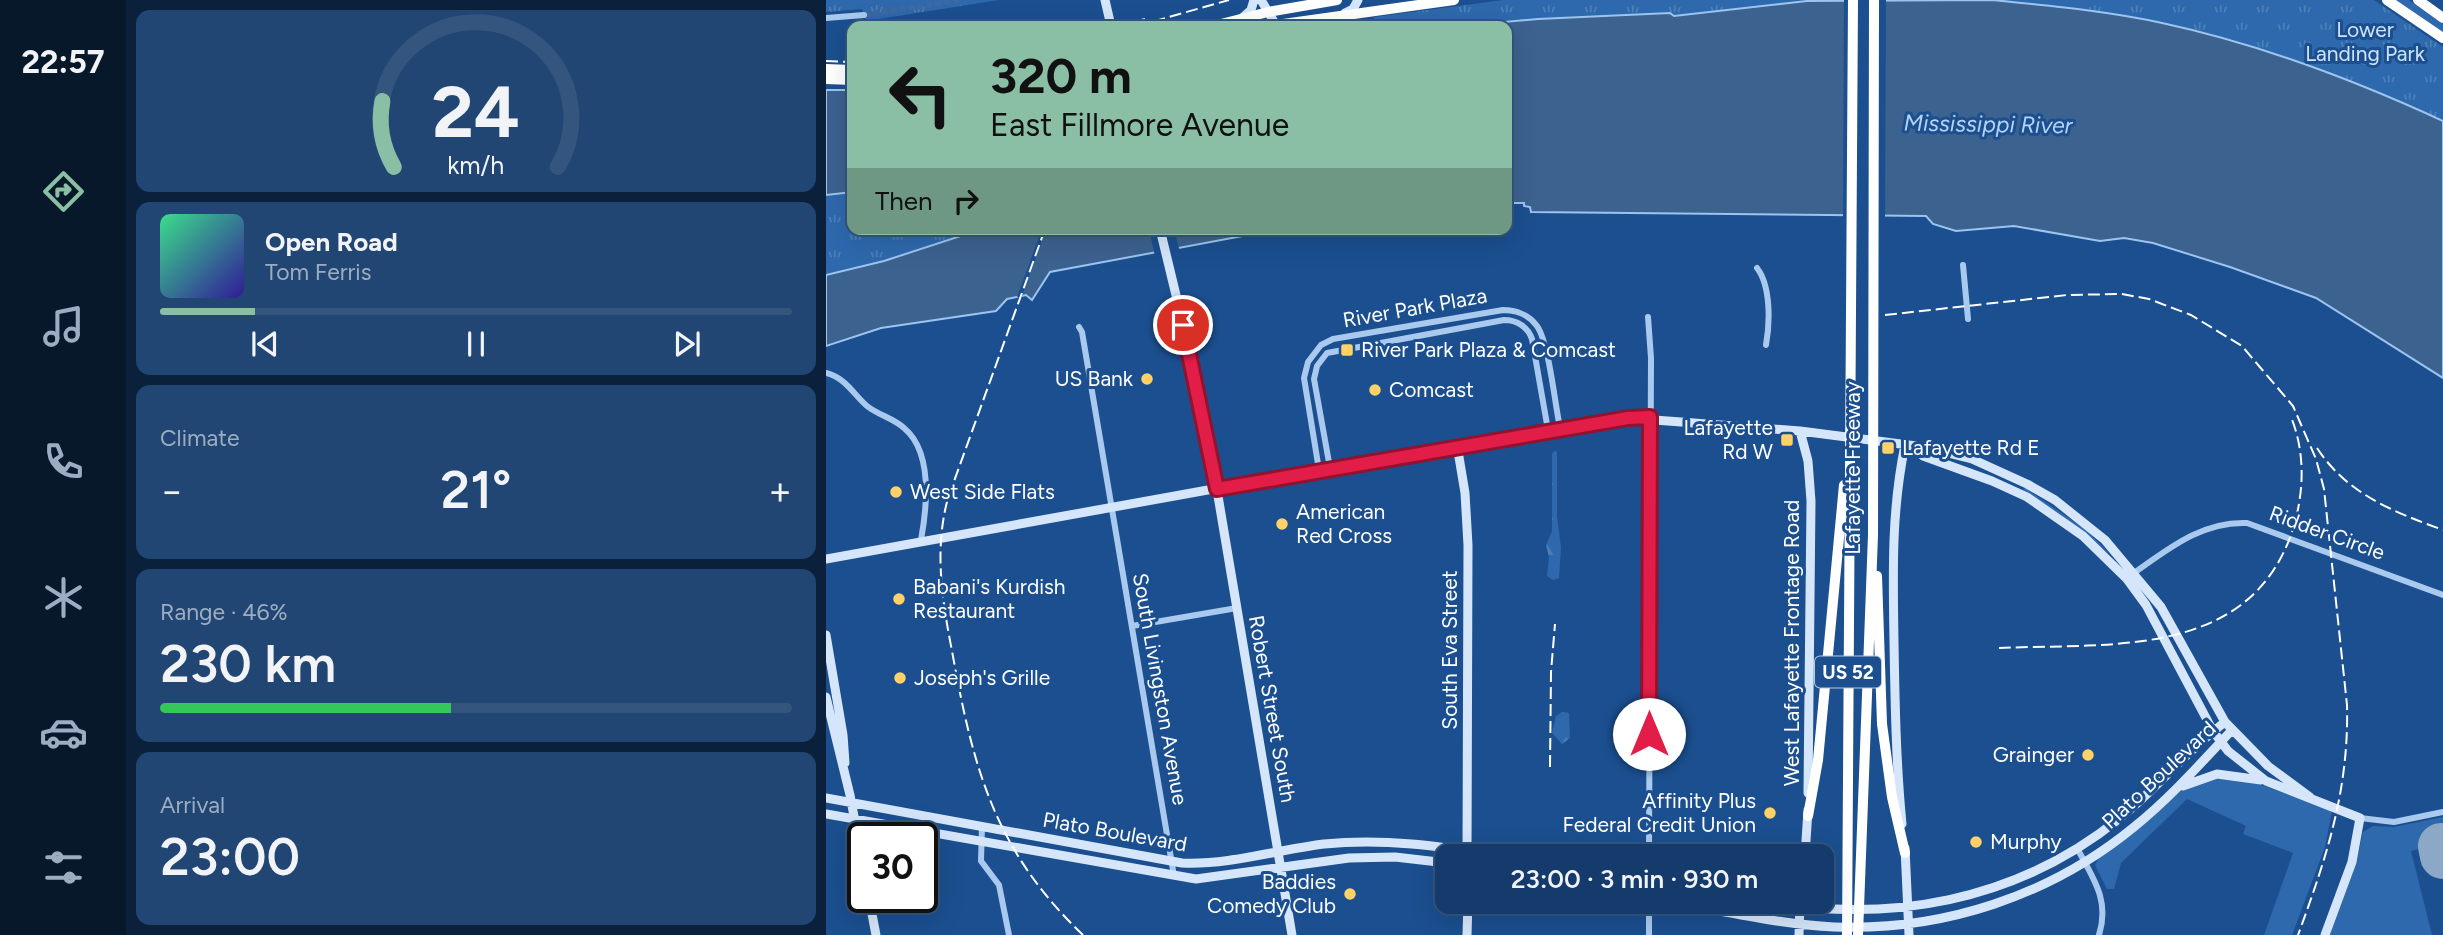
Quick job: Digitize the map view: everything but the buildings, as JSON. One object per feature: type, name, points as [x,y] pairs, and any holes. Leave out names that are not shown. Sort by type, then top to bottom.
[{"type":"highway","points":[[1235,21],[1268,12],[1337,0]]},
{"type":"highway","points":[[1296,21],[1454,0]]},
{"type":"highway","name":"Lafayette Freeway","points":[[1853,0],[1849,457],[1852,888],[1858,935]]},
{"type":"highway","name":"Lafayette Freeway","points":[[1847,935],[1873,535],[1874,0]]},
{"type":"highway","points":[[2387,0],[2443,38]]},
{"type":"highway","points":[[2418,0],[2443,18]]},
{"type":"highway","points":[[826,69],[847,70]]},
{"type":"highway","points":[[826,79],[847,80]]},
{"type":"highway","points":[[1808,816],[1818,760],[1849,457]]},
{"type":"highway","points":[[1873,535],[1878,582],[1883,732],[1892,797],[1905,853]]},
{"type":"street","points":[[1105,0],[1110,21]]},
{"type":"street","points":[[1239,20],[1249,13],[1254,0]]},
{"type":"street","points":[[1261,0],[1271,21]]},
{"type":"street","points":[[1345,13],[1353,9],[1358,0]]},
{"type":"street","points":[[826,18],[864,15]]},
{"type":"street","name":"Robert Street South","points":[[1161,235],[1200,393],[1292,935]]},
{"type":"street","points":[[1963,265],[1968,319]]},
{"type":"street","points":[[1757,268],[1766,280],[1766,345]]},
{"type":"street","name":"River Park Plaza","points":[[1320,470],[1305,371],[1308,362],[1321,345],[1356,335],[1503,310],[1520,313],[1534,322],[1542,336],[1560,428]]},
{"type":"street","points":[[1648,317],[1651,358],[1649,844]]},
{"type":"street","name":"River Park Plaza","points":[[1330,468],[1315,373],[1327,353],[1351,346],[1504,320],[1516,321],[1527,329],[1532,339],[1548,430]]},
{"type":"street","name":"South Livingston Avenue","points":[[1079,327],[1174,876]]},
{"type":"street","points":[[826,373],[844,381],[869,407],[905,428],[917,443],[926,500],[921,540]]},
{"type":"street","points":[[826,559],[1457,445],[1650,417],[1800,431],[1909,446],[1923,456],[2027,497],[2131,575],[2166,616],[2225,722],[2268,765],[2310,797]]},
{"type":"street","name":"West Lafayette Frontage Road","points":[[1800,431],[1808,461],[1811,501],[1806,844]]},
{"type":"street","name":"South Eva Street","points":[[1457,445],[1465,493],[1468,545],[1467,844]]},
{"type":"street","points":[[1909,446],[1895,498],[1892,543],[1896,762],[1905,853],[1909,935]]},
{"type":"street","name":"Ridder Circle","points":[[2131,575],[2206,528],[2232,522],[2247,523],[2443,596]]},
{"type":"street","points":[[2131,575],[2220,743],[2266,781]]},
{"type":"street","points":[[1132,626],[1237,608]]},
{"type":"street","points":[[826,635],[843,734],[844,768]]},
{"type":"street","points":[[826,697],[855,820]]},
{"type":"street","name":"Plato Boulevard","points":[[1834,910],[1852,912],[1909,908],[2005,884],[2077,848],[2120,818],[2225,722]]},
{"type":"street","name":"Plato Boulevard","points":[[1742,914],[1799,924],[1865,927],[1910,924],[1975,911],[2005,901],[2085,862],[2133,828],[2232,730]]},
{"type":"street","points":[[2172,792],[2193,781],[2217,775],[2266,781],[2360,818],[2394,822],[2443,812]]},
{"type":"street","name":"Plato Boulevard","points":[[826,798],[1171,862],[1216,862],[1348,842],[1390,841],[1435,848]]},
{"type":"street","name":"Plato Boulevard","points":[[826,814],[1174,876],[1206,879],[1371,857],[1435,862]]},
{"type":"street","points":[[2325,935],[2351,862],[2360,818]]},
{"type":"street","points":[[982,826],[981,861],[999,885],[1009,935]]},
{"type":"street","points":[[2077,848],[2102,895],[2103,919],[2099,935]]},
{"type":"street","points":[[872,913],[876,935]]},
{"type":"street","points":[[1467,935],[1468,914]]},
{"type":"street","points":[[1649,914],[1649,935]]},
{"type":"street","points":[[1799,935],[1800,914]]},
{"type":"green space","points":[[826,0],[999,0],[866,21],[862,9],[826,12]]},
{"type":"green space","points":[[1503,0],[1832,0],[1674,16],[1670,13],[1512,22],[1374,21],[1374,17]]},
{"type":"green space","name":"Lower Landing Park","points":[[1993,0],[2374,0],[2443,47],[2443,121],[2335,75],[2223,37],[2128,17]]},
{"type":"green space","points":[[2395,0],[2409,0],[2443,24],[2443,32]]},
{"type":"green space","points":[[847,193],[847,235],[964,235],[884,261],[826,275],[826,196]]},
{"type":"green space","points":[[1554,451],[1557,452],[1557,516],[1561,548],[1559,578],[1553,580],[1547,576],[1549,557],[1546,545],[1552,531]]},
{"type":"green space","points":[[2025,488],[2085,529],[2113,557],[2060,514],[2023,491]]},
{"type":"green space","points":[[1562,712],[1569,713],[1570,738],[1562,744],[1552,733],[1556,716]]},
{"type":"green space","points":[[2215,777],[2253,782],[2332,811],[2325,847],[2292,935],[2264,935],[2293,853],[2243,834],[2246,826],[2187,799],[2121,863],[2114,889],[2107,889],[2095,865],[2099,857],[2183,788]]},
{"type":"green space","points":[[2443,817],[2443,836],[2430,838],[2431,846],[2411,851],[2432,935],[2330,935],[2357,860],[2363,832],[2373,826],[2394,827]]},
{"type":"water","name":"Mississippi River","points":[[1993,0],[2120,15],[2162,23],[2270,52],[2374,91],[2443,121],[2443,378],[2316,298],[2153,243],[2124,238],[2100,241],[2014,226],[1956,231],[1933,224],[1926,216],[1531,212],[1530,207],[1524,206],[1524,203],[1512,203],[1512,21],[1670,13],[1674,16],[1807,1]]},
{"type":"water","points":[[826,90],[847,90],[847,193],[826,195]]},
{"type":"water","points":[[964,235],[1248,235],[1050,272],[1032,300],[1026,295],[1007,299],[996,311],[881,328],[826,346],[826,275],[884,261]]},
{"type":"pier","points":[[1844,0],[1886,0],[1885,219],[1843,218]]},
{"type":"pier","points":[[1040,235],[1044,235],[1021,299],[1017,297]]},
{"type":"pier","points":[[1150,235],[1176,235],[1180,252],[1155,256]]},
{"type":"runway","points":[[2441,846],[2443,856]]},
{"type":"tunnel","points":[[864,15],[959,0]]},
{"type":"railway","points":[[1155,21],[1229,0]]},
{"type":"railway","points":[[1137,21],[1145,19]]},
{"type":"railway","points":[[826,61],[847,62]]},
{"type":"railway","points":[[1043,235],[948,498],[941,536],[941,574],[945,613],[960,693],[979,769],[992,805],[1028,871],[1083,935]]},
{"type":"railway","points":[[1885,315],[2067,295],[2122,294],[2149,299],[2191,315],[2242,346],[2293,406],[2316,459],[2324,489],[2347,705],[2347,736],[2340,794],[2327,850],[2298,935]]},
{"type":"railway","points":[[1999,648],[2128,643],[2170,636],[2208,624],[2243,603],[2271,574],[2296,518],[2302,474],[2299,445],[2291,417]]},
{"type":"railway","points":[[2317,448],[2342,478],[2357,489],[2390,508],[2443,530]]},
{"type":"railway","points":[[1550,767],[1551,672],[1555,624]]},
{"type":"place","name":"River Park Plaza & Comcast","points":[[1347,350]]},
{"type":"place","name":"US Bank","points":[[1147,379]]},
{"type":"place","name":"Comcast","points":[[1375,390]]},
{"type":"place","name":"Lafayette Rd W","points":[[1787,440]]},
{"type":"place","name":"Lafayette Rd E","points":[[1888,448]]},
{"type":"place","name":"West Side Flats","points":[[896,492]]},
{"type":"place","name":"American Red Cross","points":[[1282,524]]},
{"type":"place","name":"Babani's Kurdish Restaurant","points":[[899,599]]},
{"type":"place","name":"Joseph's Grille","points":[[900,678]]},
{"type":"place","name":"Grainger","points":[[2088,755]]},
{"type":"place","name":"Affinity Plus Federal Credit Union","points":[[1770,813]]},
{"type":"place","name":"Murphy","points":[[1976,842]]},
{"type":"place","name":"Baddies Comedy Club","points":[[1350,894]]},
{"type":"route","points":[[1183,325],[1203,407],[1217,489],[1457,445],[1628,418],[1650,417],[1649,734]]}]
